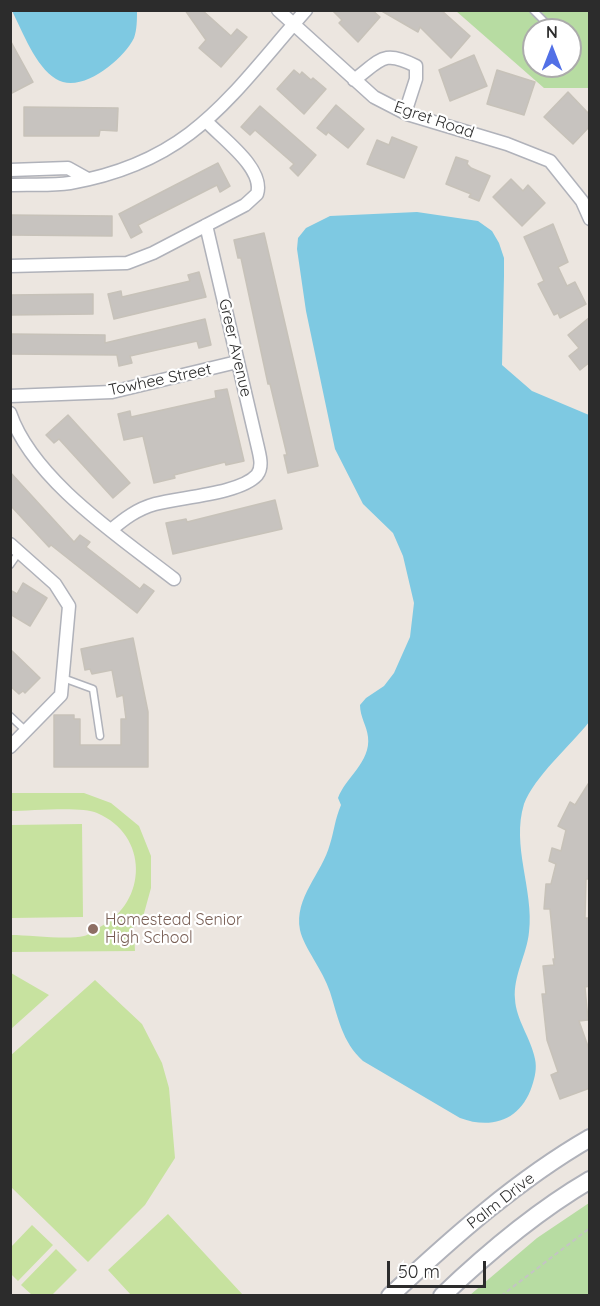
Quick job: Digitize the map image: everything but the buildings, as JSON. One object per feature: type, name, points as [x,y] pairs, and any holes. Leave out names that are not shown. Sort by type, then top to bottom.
[{"type":"main road","name":"Palm Drive","points":[[390,1296],[438,1251],[556,1157],[590,1138]]},
{"type":"main road","points":[[442,1296],[567,1193],[590,1180]]},
{"type":"street","name":"Egret Road","points":[[278,10],[374,97],[405,113],[507,144],[550,161],[582,201],[590,219]]},
{"type":"street","points":[[10,185],[70,183],[128,167],[162,153],[207,122],[306,10]]},
{"type":"street","points":[[354,80],[384,58],[397,56],[416,66],[416,79],[405,113]]},
{"type":"street","points":[[10,266],[127,263],[153,253],[252,200],[259,186],[254,171],[207,122]]},
{"type":"street","points":[[10,170],[68,168],[86,178]]},
{"type":"street","name":"Greer Avenue","points":[[111,530],[138,510],[238,486],[259,471],[261,462],[258,448],[206,225]]},
{"type":"street","name":"Towhee Street","points":[[10,396],[112,392],[237,362]]},
{"type":"street","points":[[10,413],[22,441],[33,456],[87,511],[174,579]]},
{"type":"street","points":[[10,747],[61,695],[69,606],[55,584],[15,548]]},
{"type":"lane","points":[[10,565],[15,548]]},
{"type":"lane","points":[[62,678],[93,689],[100,736]]},
{"type":"lane","points":[[10,716],[26,731]]},
{"type":"path","points":[[501,1296],[590,1228]]},
{"type":"green space","points":[[456,11],[589,11],[589,88],[544,88],[533,78],[582,78],[582,18],[522,18],[522,69]]},
{"type":"green space","points":[[11,793],[84,793],[111,803],[139,826],[151,856],[151,888],[143,917],[128,933],[134,934],[135,951],[11,952],[11,935],[77,937],[88,935],[116,916],[127,902],[134,886],[136,869],[133,852],[126,837],[114,823],[90,811],[56,809],[11,811]]},
{"type":"green space","points":[[82,824],[83,917],[11,918],[11,825]]},
{"type":"green space","points":[[11,973],[49,995],[11,1029]]},
{"type":"green space","points":[[95,980],[142,1024],[162,1063],[169,1088],[175,1158],[145,1205],[88,1262],[11,1187],[10,1056]]},
{"type":"green space","points":[[589,1203],[589,1295],[470,1295],[537,1238]]},
{"type":"green space","points":[[168,1214],[243,1295],[131,1295],[108,1270]]},
{"type":"green space","points":[[32,1225],[53,1245],[18,1281],[11,1274],[11,1247]]},
{"type":"green space","points":[[56,1249],[77,1270],[52,1295],[32,1295],[21,1285]]},
{"type":"water","points":[[12,11],[137,11],[134,38],[121,56],[89,79],[66,83],[56,79],[42,66],[30,48]]},
{"type":"water","points":[[417,212],[478,221],[492,231],[504,258],[502,365],[532,391],[589,415],[589,722],[544,772],[524,804],[520,836],[530,916],[526,949],[516,982],[515,999],[518,1014],[533,1051],[536,1069],[532,1086],[521,1107],[504,1119],[483,1123],[460,1118],[363,1061],[356,1054],[345,1037],[327,984],[302,937],[299,918],[305,896],[330,844],[341,805],[338,798],[366,754],[368,737],[360,705],[384,686],[394,673],[410,637],[414,603],[403,556],[393,533],[363,504],[335,449],[306,311],[297,249],[298,238],[306,228],[330,216]]},
{"type":"place","name":"Homestead Senior High School","points":[[93,929]]}]
